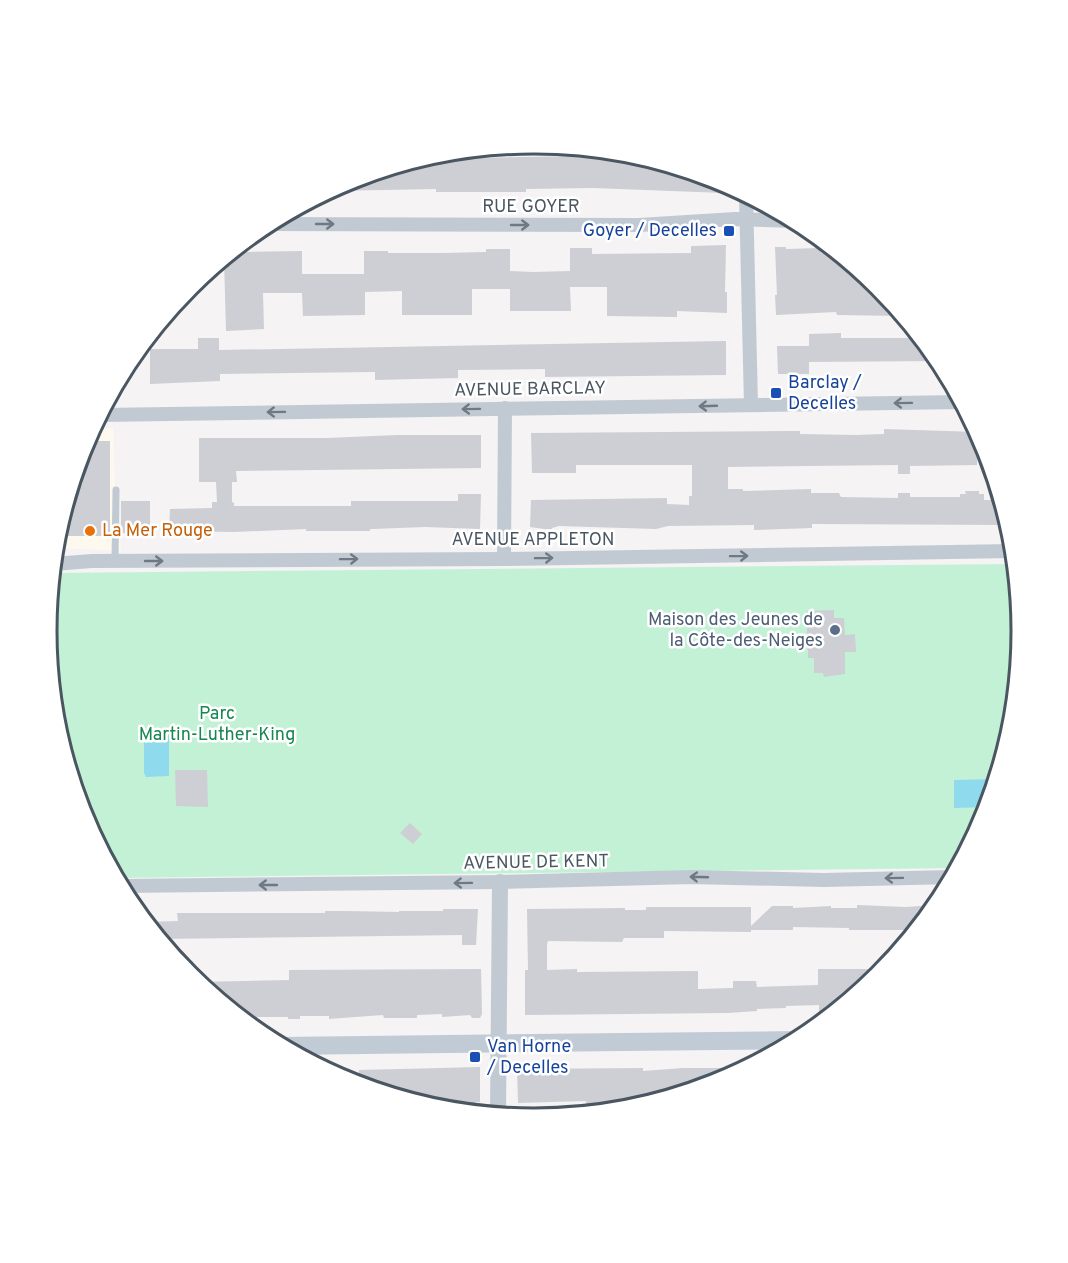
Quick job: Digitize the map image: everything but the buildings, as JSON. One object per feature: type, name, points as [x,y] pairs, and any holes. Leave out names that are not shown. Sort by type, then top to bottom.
[{"type":"main road","points":[[297,1046],[780,1040]]},
{"type":"street","points":[[746,205],[751,405]]},
{"type":"street","name":"RUE GOYER","points":[[286,224],[639,225],[747,219],[775,220]]},
{"type":"street","name":"AVENUE BARCLAY","points":[[109,415],[952,402]]},
{"type":"street","points":[[504,559],[505,408]]},
{"type":"street","name":"AVENUE APPLETON","points":[[62,564],[115,561],[504,559],[1004,551]]},
{"type":"street","name":"AVENUE DE KENT","points":[[130,886],[500,882],[691,877],[824,880],[943,877]]},
{"type":"street","points":[[498,1107],[500,882]]},
{"type":"lane","points":[[115,561],[116,490]]},
{"type":"shaded area","points":[[103,428],[113,428],[115,489],[121,551],[64,548],[82,478]]},
{"type":"green space","name":"Parc Martin-Luther-King","points":[[1006,564],[1011,632],[1007,694],[1002,725],[986,785],[975,814],[948,868],[126,878],[93,814],[82,785],[66,725],[58,663],[57,632],[61,573]]},
{"type":"water","points":[[147,728],[169,730],[169,776],[146,777],[144,773],[144,731]]},
{"type":"water","points":[[988,779],[978,807],[954,808],[954,780]]},
{"type":"place","name":"Goyer / Decelles","points":[[729,231]]},
{"type":"place","name":"Barclay / Decelles","points":[[776,393]]},
{"type":"place","name":"La Mer Rouge","points":[[90,531]]},
{"type":"place","name":"Maison des Jeunes de la Côte-des-Neiges","points":[[835,630]]},
{"type":"place","name":"Van Horne / Decelles","points":[[475,1057]]}]
